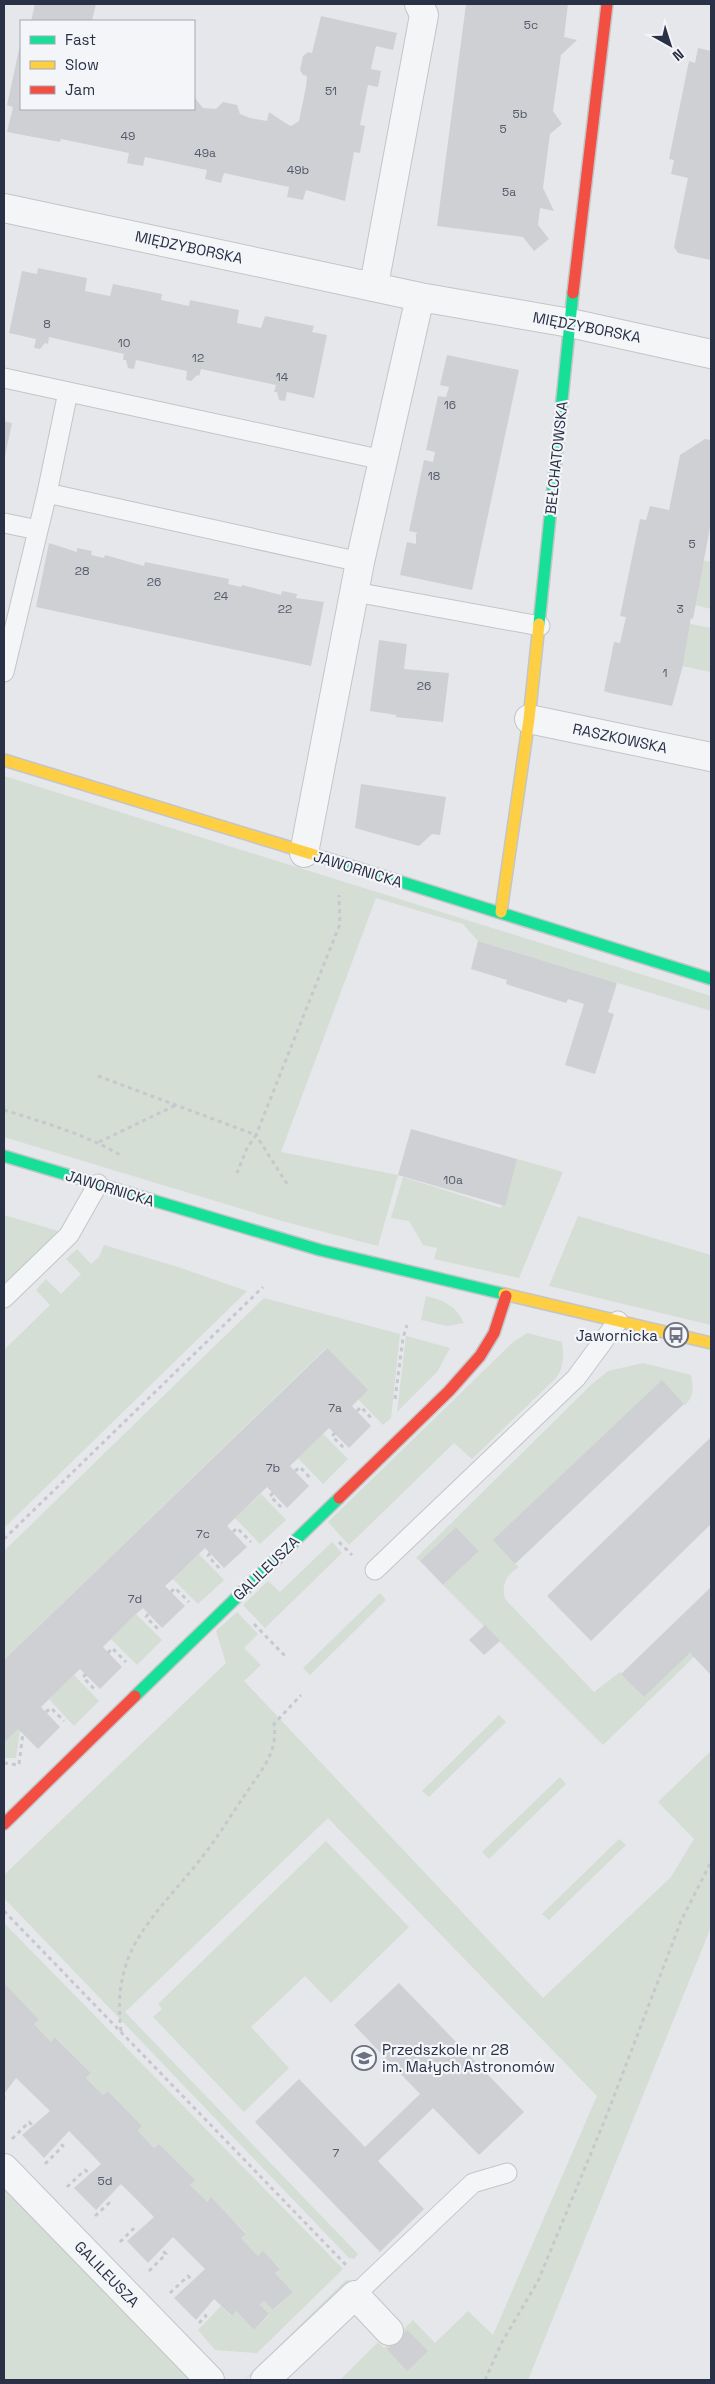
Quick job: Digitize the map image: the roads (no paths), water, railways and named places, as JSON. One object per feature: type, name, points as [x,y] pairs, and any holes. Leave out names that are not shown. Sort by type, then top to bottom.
[{"type":"street","points":[[374,285],[424,14],[419,4]]},
{"type":"street","name":"BEŁCHATOWSKA","points":[[501,912],[529,719],[540,626],[570,323],[608,4]]},
{"type":"street","name":"MIĘDZYBORSKA","points":[[4,208],[374,285],[420,297],[570,323],[711,354]]},
{"type":"street","points":[[304,853],[360,562],[420,297]]},
{"type":"street","name":"RASZKOWSKA","points":[[529,719],[711,757]]},
{"type":"street","name":"JAWORNICKA","points":[[4,760],[501,912],[711,979]]},
{"type":"street","name":"JAWORNICKA","points":[[4,1156],[320,1250],[506,1296],[618,1320],[711,1343]]},
{"type":"street","name":"GALILEUSZA","points":[[4,1824],[449,1391],[480,1356],[494,1333],[506,1296]]},
{"type":"street","name":"GALILEUSZA","points":[[5,2156],[210,2380]]},
{"type":"street","points":[[264,2380],[353,2282],[389,2331]]},
{"type":"lane","points":[[4,378],[383,460]]},
{"type":"lane","points":[[4,672],[47,493],[68,392]]},
{"type":"lane","points":[[47,493],[360,562]]},
{"type":"lane","points":[[4,523],[38,530]]},
{"type":"lane","points":[[355,592],[540,626]]},
{"type":"lane","points":[[4,1298],[69,1235],[98,1184]]},
{"type":"lane","points":[[375,1570],[576,1378],[618,1320]]},
{"type":"lane","points":[[353,2282],[473,2183],[506,2173]]},
{"type":"place","name":"Jawornicka","points":[[676,1335]]},
{"type":"place","name":"Przedszkole nr 28 im. Małych Astronomów","points":[[364,2058]]}]
